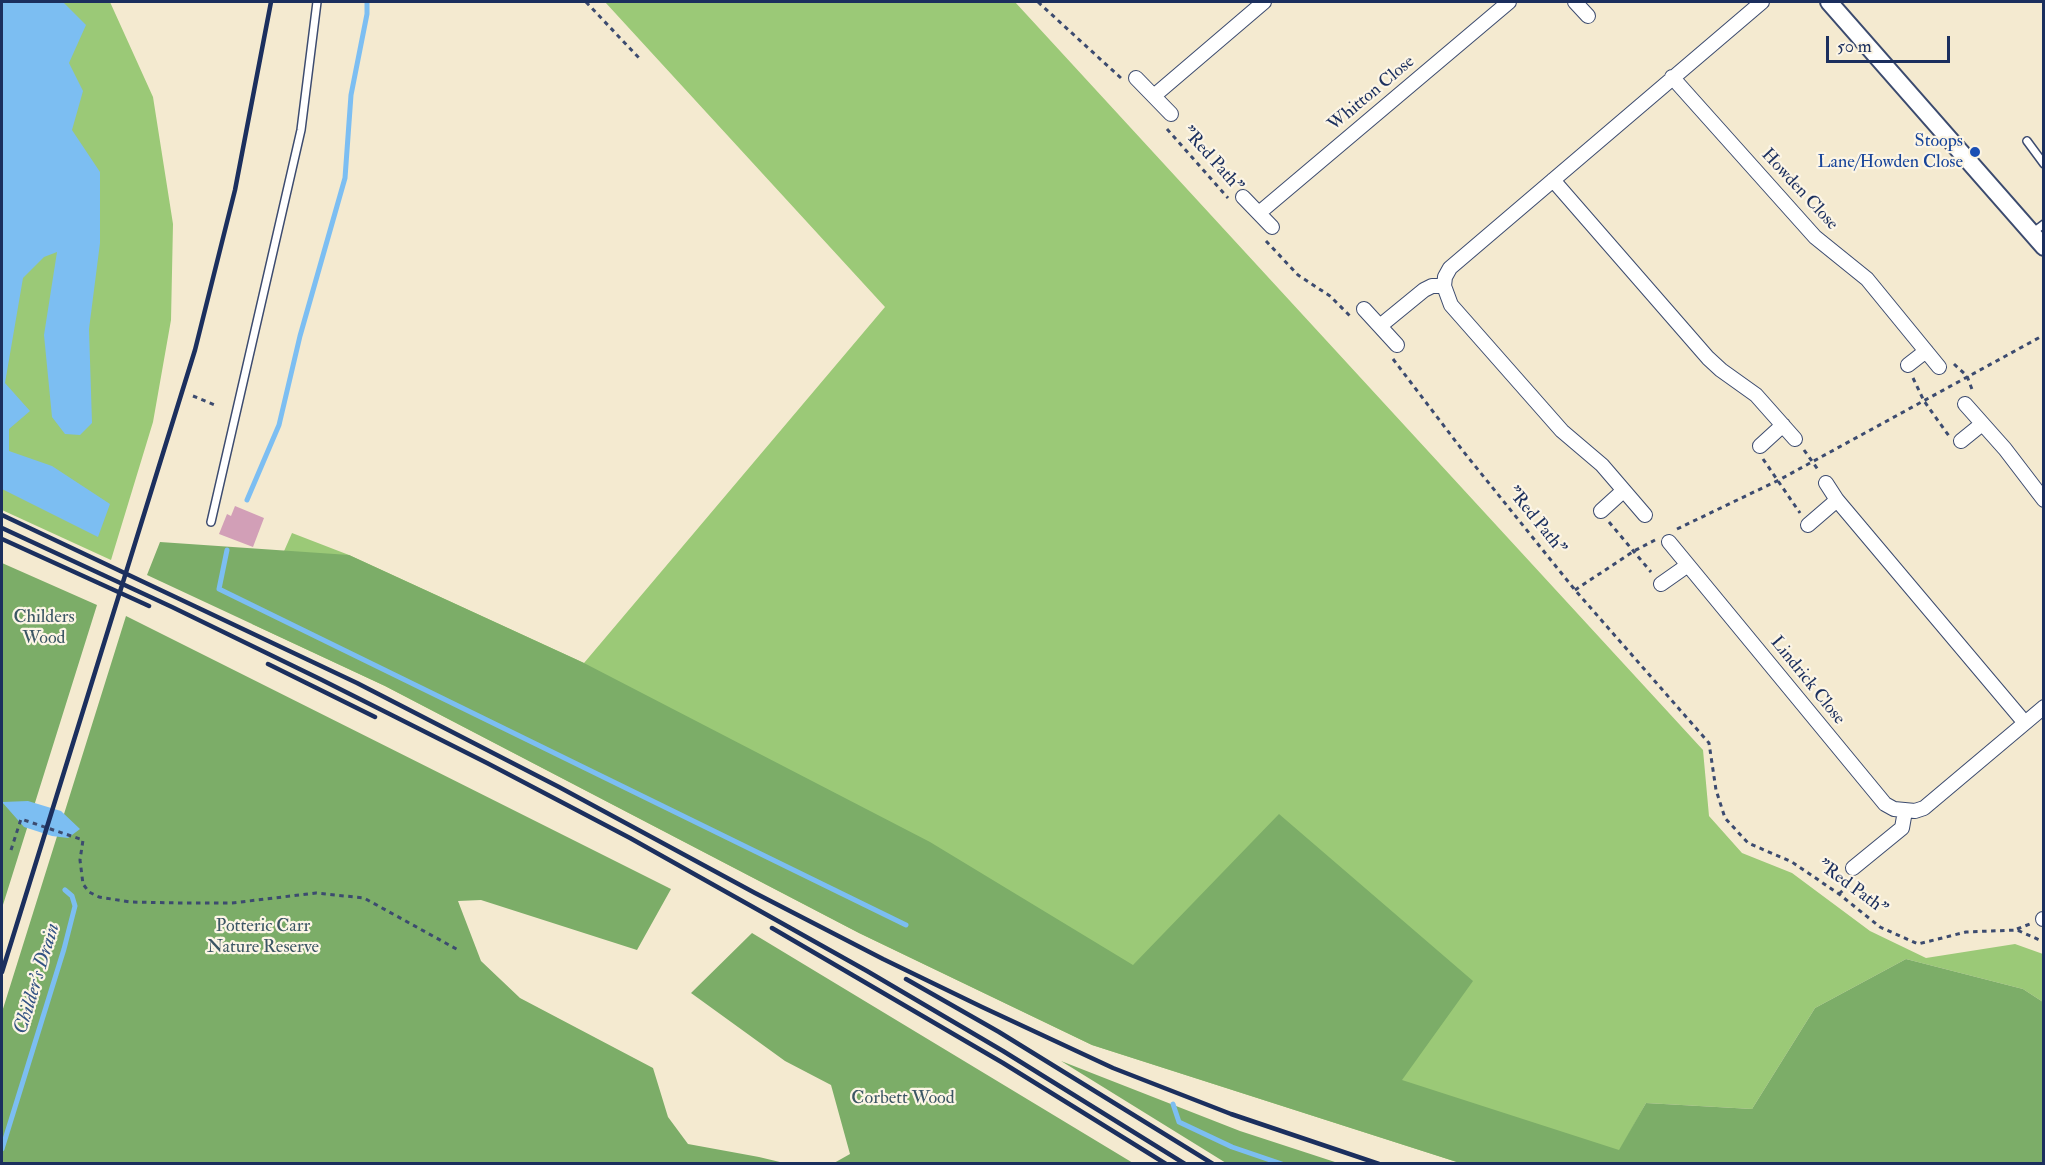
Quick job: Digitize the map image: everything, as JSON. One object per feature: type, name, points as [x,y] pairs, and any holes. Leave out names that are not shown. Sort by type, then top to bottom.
[{"type":"street","points":[[1155,95],[1264,2]]},
{"type":"street","name":"Whitton Close","points":[[1259,213],[1509,2]]},
{"type":"street","points":[[1575,2],[1588,16]]},
{"type":"street","points":[[1645,515],[1602,465],[1562,431],[1451,305],[1444,286],[1445,277],[1450,268],[1762,2]]},
{"type":"street","points":[[1829,2],[2038,229],[2043,247]]},
{"type":"street","name":"Howden Close","points":[[1672,77],[1815,237],[1867,279],[1939,366]]},
{"type":"street","points":[[1132,81],[1155,95],[1171,114]]},
{"type":"street","points":[[1553,180],[1708,358],[1756,395],[1795,439]]},
{"type":"street","points":[[1238,201],[1259,213],[1272,227]]},
{"type":"street","points":[[1380,326],[1424,290],[1432,286],[1444,286]]},
{"type":"street","points":[[1364,309],[1380,326],[1394,352]]},
{"type":"street","points":[[1908,365],[1926,351]]},
{"type":"street","points":[[1965,404],[2005,449],[2043,500]]},
{"type":"street","points":[[1961,441],[1982,424]]},
{"type":"street","points":[[1760,446],[1783,425]]},
{"type":"street","points":[[1826,483],[1837,500],[2025,723]]},
{"type":"street","points":[[1601,511],[1623,491]]},
{"type":"street","points":[[1808,525],[1837,500]]},
{"type":"street","name":"Lindrick Close","points":[[1667,538],[1885,804],[1905,811]]},
{"type":"street","points":[[1661,584],[1688,565]]},
{"type":"street","points":[[1853,868],[1902,828],[1905,811],[1924,808],[2043,707]]},
{"type":"lane","points":[[212,522],[300,130],[316,2]]},
{"type":"lane","points":[[2027,141],[2043,164]]},
{"type":"path","points":[[586,2],[640,59]]},
{"type":"path","points":[[1038,2],[1132,81]]},
{"type":"path","name":"\"Red Path\"","points":[[1166,129],[1238,201]]},
{"type":"path","points":[[1266,240],[1298,275],[1330,296],[1353,319]]},
{"type":"path","points":[[1575,590],[1634,551],[1667,538],[1779,480],[2043,335]]},
{"type":"path","name":"\"Red Path\"","points":[[1394,352],[1463,451],[1575,590],[1709,743],[1716,790],[1725,818],[1748,843],[1792,862],[1839,894],[1880,927],[1918,944],[1966,932],[2017,930],[2043,942]]},
{"type":"path","points":[[1939,366],[1951,361],[1967,376],[1974,397],[1965,404]]},
{"type":"path","points":[[1908,365],[1924,401],[1955,444],[1961,441]]},
{"type":"path","points":[[193,396],[215,405]]},
{"type":"path","points":[[1795,439],[1813,461],[1826,483]]},
{"type":"path","points":[[1760,446],[1756,449],[1808,525]]},
{"type":"path","points":[[1601,511],[1661,584]]},
{"type":"path","points":[[11,850],[21,819],[83,840],[80,860],[83,884],[89,892],[99,897],[130,902],[180,903],[232,903],[316,893],[364,898],[460,951]]},
{"type":"green space","points":[[2,2],[110,2],[153,97],[173,224],[171,320],[153,422],[111,560],[2,510]]},
{"type":"green space","points":[[605,2],[1015,2],[1703,750],[1709,816],[1742,853],[1792,873],[1870,931],[1926,958],[2015,944],[2043,954],[2043,1002],[2023,989],[1906,959],[1815,1008],[1752,1109],[1646,1103],[1620,1150],[1460,1163],[1092,1045],[859,933],[385,686],[252,624],[292,533],[349,555],[584,663],[885,307]]},
{"type":"green space","points":[[160,542],[349,555],[584,663],[930,842],[1133,965],[1279,814],[1473,981],[1402,1080],[1619,1150],[1646,1103],[1752,1109],[1815,1008],[1906,959],[2023,989],[2043,1002],[2043,1163],[1460,1163],[1092,1045],[859,933],[385,686],[147,575]]},
{"type":"green space","name":"Childers Wood","points":[[2,563],[97,605],[2,908]]},
{"type":"green space","name":"Potteric Carr Nature Reserve","points":[[126,616],[671,889],[637,950],[481,900],[458,901],[481,961],[520,998],[653,1068],[668,1117],[688,1144],[784,1163],[2,1164],[2,1012]]},
{"type":"green space","name":"Corbett Wood","points":[[752,933],[1133,1163],[834,1163],[850,1154],[831,1085],[785,1061],[691,993]]},
{"type":"green space","points":[[1061,1061],[1240,1131],[1338,1163],[1226,1163]]},
{"type":"water","points":[[2,2],[63,2],[86,25],[69,63],[83,91],[72,130],[100,172],[100,243],[89,329],[92,423],[80,435],[65,434],[52,417],[44,335],[57,252],[44,257],[23,278],[5,383],[30,411],[9,429],[9,451],[52,466],[110,504],[98,537],[2,489]]},
{"type":"water","points":[[28,801],[61,811],[80,829],[68,838],[52,836],[24,827],[2,802]]},
{"type":"building","points":[[235,506],[264,518],[253,547],[219,534],[227,514],[231,516]]},
{"type":"waterway","points":[[247,500],[279,425],[300,336],[345,178],[351,95],[367,14],[367,2]]},
{"type":"waterway","points":[[227,550],[219,589],[906,925]]},
{"type":"waterway","name":"Childer's Drain","points":[[2,1149],[64,949],[75,906],[72,896],[65,890]]},
{"type":"waterway","points":[[1173,1104],[1179,1122],[1232,1147],[1282,1164]]},
{"type":"railway","points":[[2,972],[195,350],[235,190],[271,2]]},
{"type":"railway","points":[[2,515],[357,683],[559,787],[755,893],[982,1007],[1113,1068],[1231,1114],[1379,1164]]},
{"type":"railway","points":[[2,528],[320,679],[630,838],[867,971],[1003,1051],[1185,1164]]},
{"type":"railway","points":[[2,539],[149,606]]},
{"type":"railway","points":[[268,664],[375,717]]},
{"type":"railway","points":[[772,928],[1003,1063],[1166,1164]]},
{"type":"railway","points":[[906,979],[999,1032],[1213,1164]]},
{"type":"place","name":"Stoops Lane/Howden Close","points":[[1975,152]]}]
